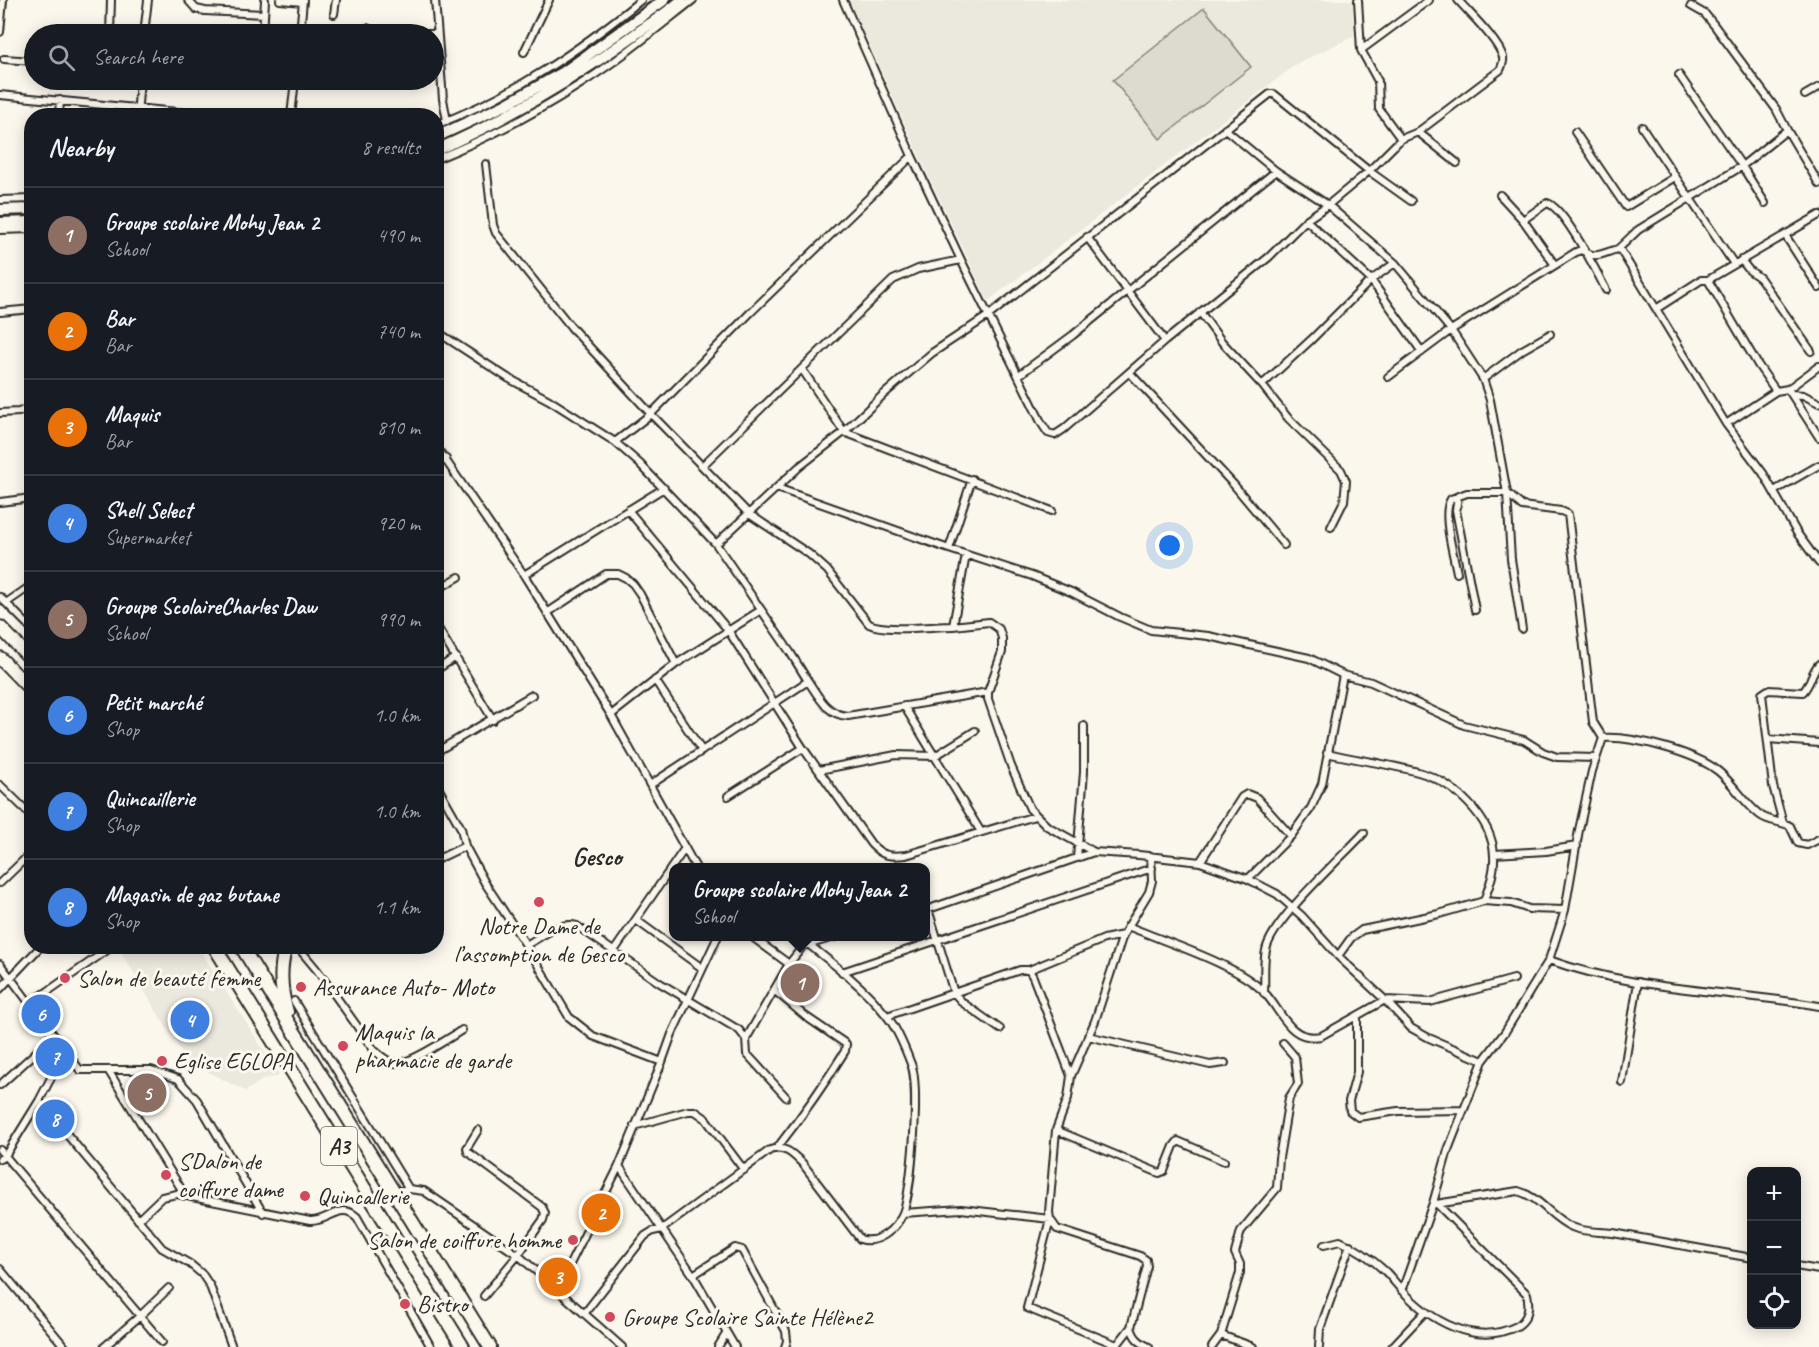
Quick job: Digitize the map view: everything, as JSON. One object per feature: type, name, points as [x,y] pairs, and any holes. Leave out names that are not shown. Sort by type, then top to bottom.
[{"type":"highway","points":[[0,627],[24,652]]},
{"type":"highway","points":[[0,658],[24,683]]},
{"type":"highway","name":"A3","points":[[219,954],[463,1347]]},
{"type":"highway","name":"A3","points":[[246,954],[490,1347]]},
{"type":"highway","points":[[285,954],[282,960],[281,981],[290,1025]]},
{"type":"main road","points":[[444,133],[503,106],[564,72],[664,0]]},
{"type":"main road","points":[[444,146],[507,117],[548,93],[591,66],[680,2]]},
{"type":"main road","points":[[0,210],[24,209]]},
{"type":"main road","points":[[0,222],[24,222]]},
{"type":"street","points":[[0,32],[3,0]]},
{"type":"street","points":[[110,24],[111,0]]},
{"type":"street","points":[[145,24],[148,0]]},
{"type":"street","points":[[188,0],[189,4],[196,9],[205,11],[264,14]]},
{"type":"street","points":[[264,24],[265,0]]},
{"type":"street","points":[[280,0],[303,1],[301,24]]},
{"type":"street","points":[[334,14],[336,0]]},
{"type":"street","points":[[435,0],[436,24]]},
{"type":"street","points":[[524,52],[549,0]]},
{"type":"street","points":[[444,122],[486,104],[569,56],[641,0]]},
{"type":"street","points":[[444,156],[526,117],[581,85],[693,0]]},
{"type":"street","points":[[843,0],[912,156],[988,316],[1042,424],[1048,433],[1055,435],[1269,256],[1306,220],[1369,171],[1401,139],[1418,132],[1490,80],[1500,70],[1503,64],[1502,56],[1494,42],[1458,0]]},
{"type":"street","points":[[1358,0],[1361,50],[1378,81],[1379,109],[1401,139]]},
{"type":"street","points":[[1361,50],[1429,0]]},
{"type":"street","points":[[1691,6],[1705,14],[1776,109],[1819,184]]},
{"type":"street","points":[[4,59],[24,60]]},
{"type":"street","points":[[1679,75],[1765,203]]},
{"type":"street","points":[[1805,95],[1819,87]]},
{"type":"street","points":[[137,108],[139,90]]},
{"type":"street","points":[[292,108],[294,90]]},
{"type":"street","points":[[442,90],[447,121]]},
{"type":"street","points":[[716,544],[799,467],[844,432],[932,353],[988,316],[1268,95],[1274,94],[1410,201]]},
{"type":"street","points":[[0,95],[60,100],[111,108]]},
{"type":"street","points":[[60,100],[60,108]]},
{"type":"street","points":[[1642,127],[1734,264]]},
{"type":"street","points":[[1225,129],[1276,171],[1328,205],[1395,263],[1451,330],[1483,379],[1490,400],[1507,493],[1511,558],[1522,628]]},
{"type":"street","points":[[1388,377],[1451,330],[1581,250],[1595,256],[1618,249],[1638,230],[1742,166],[1787,130]]},
{"type":"street","points":[[1418,132],[1457,163]]},
{"type":"street","points":[[1575,132],[1626,207],[1675,177]]},
{"type":"street","points":[[615,442],[651,414],[751,312],[912,156]]},
{"type":"street","points":[[486,164],[493,225],[501,242],[571,327],[651,414],[749,514],[814,558],[836,580],[869,624],[876,627],[898,628],[989,622],[999,629],[1002,638],[1002,652],[988,692],[988,699],[1025,802],[1035,816],[1047,826],[1094,852]]},
{"type":"street","points":[[1019,375],[1129,291],[1276,171]]},
{"type":"street","points":[[1500,195],[1523,220],[1555,265]]},
{"type":"street","points":[[0,200],[24,199]]},
{"type":"street","points":[[1523,220],[1547,203],[1556,207],[1587,254],[1606,290]]},
{"type":"street","points":[[1656,309],[1701,280],[1708,280],[1819,215]]},
{"type":"street","points":[[1306,220],[1371,280],[1422,352]]},
{"type":"street","points":[[0,230],[24,229]]},
{"type":"street","points":[[1785,235],[1819,288]]},
{"type":"street","points":[[1087,237],[1166,340]]},
{"type":"street","points":[[1618,249],[1726,424],[1763,473],[1797,533],[1819,563]]},
{"type":"street","points":[[702,466],[893,280],[918,269],[961,260]]},
{"type":"street","points":[[1741,260],[1760,278],[1811,351]]},
{"type":"street","points":[[1262,385],[1371,280],[1395,263]]},
{"type":"street","points":[[1708,280],[1776,391]]},
{"type":"street","points":[[0,312],[24,310]]},
{"type":"street","points":[[1200,312],[1222,342],[1305,436],[1341,470],[1346,481],[1344,501],[1331,527]]},
{"type":"street","points":[[1483,379],[1522,350],[1550,334]]},
{"type":"street","points":[[444,337],[615,442],[664,488],[716,544],[829,711],[839,716],[848,716],[988,692]]},
{"type":"street","points":[[1790,392],[1819,366]]},
{"type":"street","points":[[802,369],[844,432],[1052,511]]},
{"type":"street","points":[[1130,373],[1234,485],[1284,545]]},
{"type":"street","points":[[1726,424],[1776,391],[1803,395],[1819,403]]},
{"type":"street","points":[[1790,392],[1819,437]]},
{"type":"street","points":[[0,413],[24,409]]},
{"type":"street","points":[[444,456],[524,575],[611,715],[694,863]]},
{"type":"street","points":[[1774,491],[1819,465]]},
{"type":"street","points":[[949,549],[972,479]]},
{"type":"street","points":[[524,575],[664,488]]},
{"type":"street","points":[[777,488],[1051,583],[1151,630],[1208,636],[1309,658],[1343,675],[1371,682],[1464,725],[1524,740],[1550,755],[1596,758]]},
{"type":"street","points":[[1457,573],[1448,522],[1447,507],[1451,499],[1467,493],[1507,493],[1522,506],[1568,514],[1593,722],[1597,731],[1603,738],[1635,739],[1697,760],[1716,769],[1761,816],[1790,825],[1795,839],[1801,845],[1819,839]]},
{"type":"street","points":[[1458,496],[1456,510],[1475,610]]},
{"type":"street","points":[[0,502],[24,499]]},
{"type":"street","points":[[628,510],[728,630],[803,748],[871,844],[884,855],[906,855],[1035,816]]},
{"type":"street","points":[[953,626],[966,555]]},
{"type":"street","points":[[548,613],[606,574],[618,574],[633,584],[640,594],[676,664]]},
{"type":"street","points":[[444,586],[459,578]]},
{"type":"street","points":[[6,603],[24,591]]},
{"type":"street","points":[[0,597],[24,621]]},
{"type":"street","points":[[611,715],[676,664],[761,610]]},
{"type":"street","points":[[444,638],[493,720]]},
{"type":"street","points":[[444,665],[456,657]]},
{"type":"street","points":[[1783,823],[1773,786],[1762,694],[1768,690],[1803,692],[1811,674],[1819,664]]},
{"type":"street","points":[[1248,879],[1291,836],[1311,808],[1322,784],[1343,675]]},
{"type":"street","points":[[655,680],[702,751]]},
{"type":"street","points":[[650,785],[807,681]]},
{"type":"street","points":[[444,748],[532,695]]},
{"type":"street","points":[[904,706],[981,832]]},
{"type":"street","points":[[1077,858],[1084,771],[1084,726]]},
{"type":"street","points":[[819,770],[896,755],[935,756],[975,731]]},
{"type":"street","points":[[1402,1291],[1436,1204],[1448,1150],[1483,1061],[1505,1032],[1549,960],[1565,910],[1596,758],[1603,738]]},
{"type":"street","points":[[1768,739],[1819,743]]},
{"type":"street","points":[[728,796],[803,748]]},
{"type":"street","points":[[1327,753],[1419,772],[1442,782],[1462,795],[1474,809],[1492,841],[1493,872],[1484,901]]},
{"type":"street","points":[[0,785],[24,808]]},
{"type":"street","points":[[1200,862],[1242,796],[1246,794],[1257,798],[1291,836]]},
{"type":"street","points":[[444,798],[461,828],[465,846],[485,883],[526,945],[564,1010],[583,1029],[606,1042],[662,1062]]},
{"type":"street","points":[[1264,993],[1266,950],[1274,931],[1364,833]]},
{"type":"street","points":[[444,856],[465,846]]},
{"type":"street","points":[[1494,854],[1546,851],[1577,846]]},
{"type":"street","points":[[675,863],[685,848]]},
{"type":"street","points":[[930,909],[1094,852],[1200,862],[1248,879],[1277,894],[1385,1000],[1402,1020],[1417,1032],[1483,1061]]},
{"type":"street","points":[[903,1213],[962,1209],[1050,1219],[1057,1229],[1140,1256],[1146,1260],[1147,1266],[1131,1327],[1117,1345],[1027,1308],[1050,1219],[1049,1202],[1056,1130],[1068,1098],[1071,1076],[1095,1021],[1123,935],[1149,892],[1152,881],[1151,856]]},
{"type":"street","points":[[0,884],[24,860]]},
{"type":"street","points":[[842,972],[1152,867]]},
{"type":"street","points":[[614,951],[669,872]]},
{"type":"street","points":[[1338,956],[1351,938],[1362,930],[1439,914],[1484,901],[1511,903],[1529,909],[1565,910]]},
{"type":"street","points":[[930,918],[954,993],[963,1003],[1000,1029]]},
{"type":"street","points":[[636,920],[702,968]]},
{"type":"street","points":[[526,945],[561,926],[571,924],[577,926],[688,1000],[739,1030],[746,1039]]},
{"type":"street","points":[[1128,926],[1233,970],[1264,993],[1290,1027],[1303,1037],[1310,1038],[1321,1036],[1385,1000],[1430,1002],[1514,979]]},
{"type":"street","points":[[887,1016],[1020,970],[1029,970],[1104,939],[1123,935]]},
{"type":"street","points":[[557,1290],[619,1166],[672,1034],[716,941]]},
{"type":"street","points":[[758,941],[789,964]]},
{"type":"street","points":[[786,1097],[747,1054],[746,1039],[789,964],[803,946],[819,941]]},
{"type":"street","points":[[584,1314],[645,1236],[662,1229],[770,1150],[784,1149],[793,1154],[860,1239],[876,1240],[897,1224],[903,1213],[912,1165],[914,1076],[911,1064],[887,1016],[842,972],[808,944]]},
{"type":"street","points":[[0,988],[34,954]]},
{"type":"street","points":[[31,1004],[102,954]]},
{"type":"street","points":[[298,954],[317,970],[374,1050],[387,1060],[399,1063],[428,1051],[462,1030]]},
{"type":"street","points":[[1549,960],[1576,970],[1638,982],[1819,1006]]},
{"type":"street","points":[[0,964],[80,1070],[151,1070],[178,1079],[197,1100],[263,1213]]},
{"type":"street","points":[[1029,970],[1071,1076]]},
{"type":"street","points":[[1622,1082],[1638,982]]},
{"type":"street","points":[[774,990],[805,1016],[846,1044],[845,1051],[816,1097],[777,1148]]},
{"type":"street","points":[[294,1001],[409,1189]]},
{"type":"street","points":[[1357,1016],[1357,1072],[1348,1101],[1350,1111],[1359,1117],[1398,1111],[1463,1110]]},
{"type":"street","points":[[0,1085],[54,1036]]},
{"type":"street","points":[[1089,1036],[1210,1065],[1225,1063]]},
{"type":"street","points":[[1212,1347],[1221,1335],[1240,1273],[1240,1264],[1235,1253],[1241,1231],[1277,1188],[1289,1098],[1298,1084],[1295,1057],[1283,1043]]},
{"type":"street","points":[[65,1051],[39,1101],[2,1155],[162,1342]]},
{"type":"street","points":[[108,1070],[185,1195]]},
{"type":"street","points":[[39,1101],[162,1248],[190,1264],[202,1274],[210,1286],[232,1347]]},
{"type":"street","points":[[634,1126],[695,1111],[705,1118],[744,1170]]},
{"type":"street","points":[[478,1130],[467,1148],[468,1152],[544,1210],[543,1220],[484,1296]]},
{"type":"street","points":[[1056,1130],[1159,1173],[1164,1171],[1178,1141],[1224,1161]]},
{"type":"street","points":[[619,1166],[693,1275],[735,1347]]},
{"type":"street","points":[[394,1192],[409,1189],[424,1191],[518,1255],[621,1347]]},
{"type":"street","points":[[1436,1204],[1518,1191],[1528,1194],[1570,1226],[1590,1233],[1613,1233],[1747,1257]]},
{"type":"street","points":[[138,1220],[162,1197],[169,1195],[185,1195],[263,1213],[316,1221],[341,1209],[352,1213],[357,1217],[395,1281],[431,1347]]},
{"type":"street","points":[[1324,1245],[1340,1241],[1362,1252],[1387,1273],[1402,1291],[1425,1312],[1452,1330],[1475,1337],[1486,1337],[1498,1335],[1523,1322],[1530,1305],[1527,1294],[1436,1204]]},
{"type":"street","points":[[1319,1347],[1320,1329],[1350,1245]]},
{"type":"street","points":[[693,1275],[735,1248],[742,1250],[781,1319],[786,1331],[785,1347]]},
{"type":"street","points":[[1801,1267],[1819,1270]]},
{"type":"street","points":[[0,1269],[65,1347]]},
{"type":"street","points":[[104,1347],[169,1288]]},
{"type":"street","points":[[1392,1347],[1425,1312]]},
{"type":"street","points":[[1131,1327],[1133,1335],[1139,1342],[1149,1347]]},
{"type":"street","points":[[718,1347],[726,1334]]},
{"type":"street","points":[[1221,1335],[1253,1347]]},
{"type":"shaded area","points":[[849,0],[1352,0],[1354,36],[1298,63],[988,301]]},
{"type":"shaded area","points":[[1204,8],[1251,67],[1160,139],[1113,80]]},
{"type":"shaded area","points":[[122,954],[202,954],[280,1076],[264,1079],[245,1091],[186,1060]]},
{"type":"place","name":"Notre Dame de l’assomption de Gesco","points":[[539,902]]},
{"type":"place","name":"Salon de beauté femme","points":[[65,978]]},
{"type":"place","name":"Groupe scolaire Mohy Jean 2","points":[[800,983]]},
{"type":"place","name":"Assurance Auto- Moto","points":[[301,987]]},
{"type":"place","name":"Petit marché","points":[[41,1014]]},
{"type":"place","name":"Shell Select","points":[[190,1020]]},
{"type":"place","name":"Maquis la pharmacie de garde","points":[[343,1046]]},
{"type":"place","name":"Quincaillerie","points":[[55,1057]]},
{"type":"place","name":"Eglise EGLOPA","points":[[162,1061]]},
{"type":"place","name":"Groupe ScolaireCharles Daw","points":[[147,1093]]},
{"type":"place","name":"Magasin de gaz butane","points":[[55,1119]]},
{"type":"place","name":"SDalon de coiffure dame","points":[[166,1175]]},
{"type":"place","name":"Quincallerie","points":[[305,1196]]},
{"type":"place","name":"Bar","points":[[601,1213]]},
{"type":"place","name":"Salon de coiffure homme","points":[[573,1240]]},
{"type":"place","name":"Maquis","points":[[558,1277]]},
{"type":"place","name":"Bistro","points":[[405,1304]]},
{"type":"place","name":"Groupe Scolaire Sainte Hélène2","points":[[610,1317]]},
{"type":"district","name":"Gesco","points":[[597,856]]}]
